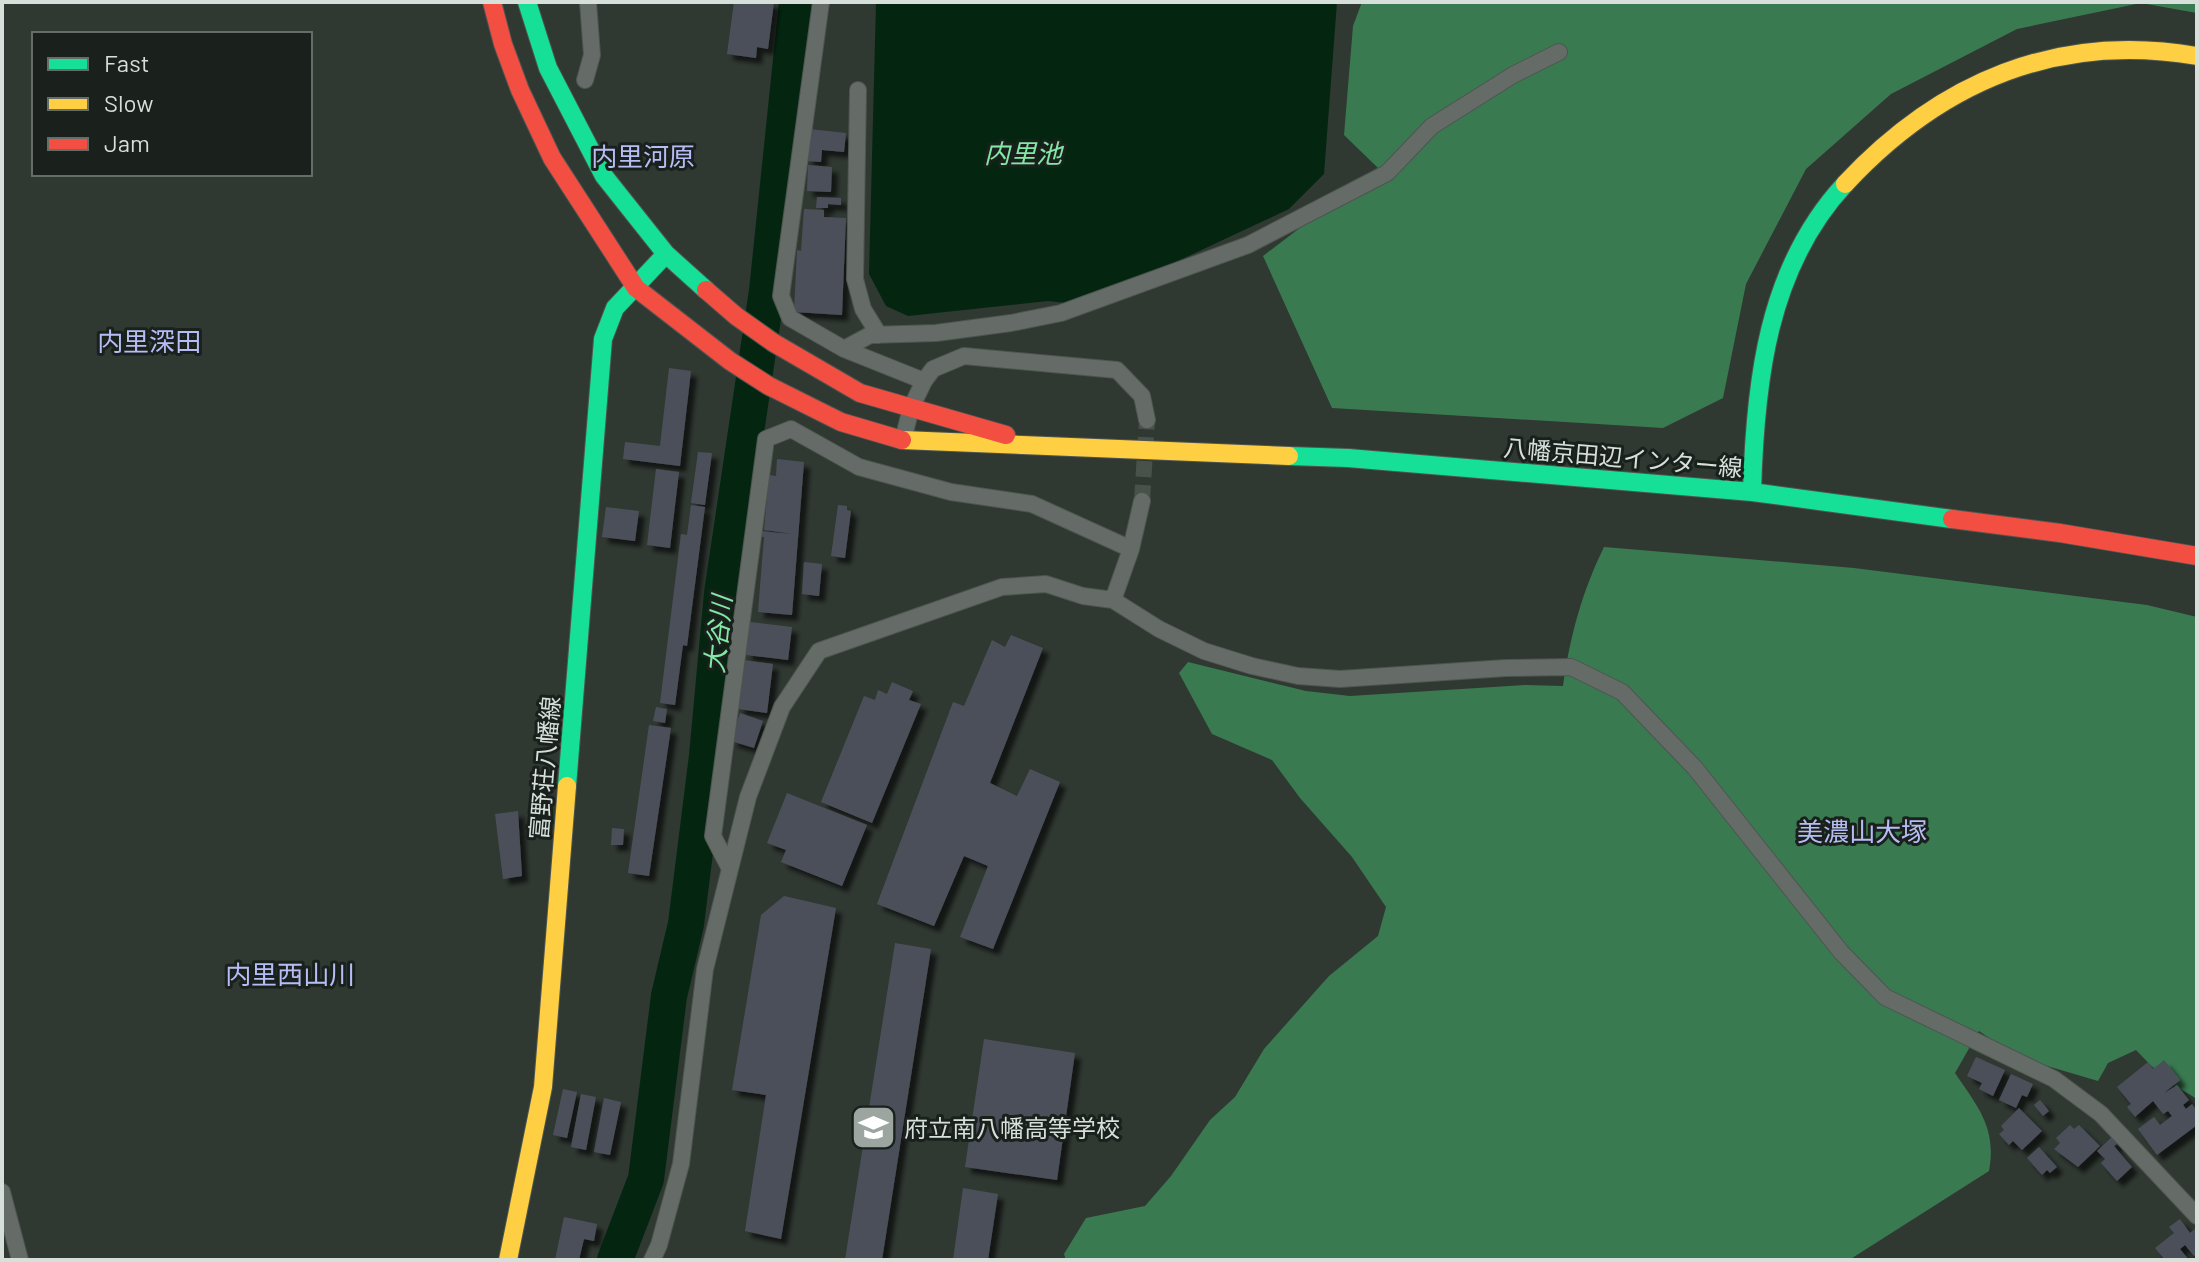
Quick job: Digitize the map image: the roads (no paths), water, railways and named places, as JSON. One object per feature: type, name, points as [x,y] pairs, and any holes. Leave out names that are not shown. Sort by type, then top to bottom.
[{"type":"main road","points":[[492,2],[520,90],[552,158],[636,288]]},
{"type":"main road","points":[[527,2],[548,68],[604,176],[666,254]]},
{"type":"main road","points":[[1752,492],[1755,397],[1769,327],[1784,283],[1804,240],[1862,164],[1933,107],[1971,85],[2016,67],[2110,49],[2157,50],[2197,56]]},
{"type":"main road","points":[[1828,238],[1860,195],[1906,151],[1940,125],[1979,103],[2023,84],[2068,72],[2113,67],[2197,73]]},
{"type":"main road","name":"富野荘八幡線","points":[[508,1260],[543,1087],[603,339],[615,308],[666,254]]},
{"type":"main road","name":"八幡京田辺インター線","points":[[666,254],[736,316],[774,343],[860,393],[1042,446]]},
{"type":"main road","points":[[1752,492],[1774,399],[1786,330],[1807,277]]},
{"type":"main road","name":"八幡京田辺インター線","points":[[636,288],[730,361],[769,386],[841,422],[903,440],[1348,458],[1752,492],[2060,533],[2197,556]]},
{"type":"street","points":[[585,80],[592,55],[588,2]]},
{"type":"street","points":[[821,2],[781,296],[790,318],[844,349],[924,381]]},
{"type":"street","points":[[844,349],[870,335],[951,331],[1061,313],[1248,245],[1387,173],[1432,126],[1513,75],[1559,52]]},
{"type":"street","points":[[858,90],[855,279],[863,309],[879,335]]},
{"type":"street","points":[[903,440],[911,408],[924,381],[933,369],[964,356],[1117,370],[1142,396],[1147,420]]},
{"type":"street","points":[[730,869],[713,836],[766,439],[791,429],[859,467],[951,492],[1032,504],[1131,549]]},
{"type":"street","points":[[1113,600],[1131,549],[1142,501]]},
{"type":"street","points":[[652,1260],[681,1164],[705,969],[748,797],[782,707],[819,651],[1002,587],[1046,584],[1083,596],[1113,600],[1159,629],[1204,651],[1298,676],[1340,679],[1571,667],[1622,692],[1695,768],[1841,952],[1885,997],[2054,1079],[2101,1114],[2197,1216]]},
{"type":"street","points":[[2,1192],[20,1260]]},
{"type":"water","name":"内里池","points":[[876,2],[1337,2],[1324,174],[1289,209],[1084,305],[1048,301],[908,316],[886,306],[869,274]]},
{"type":"waterway","name":"大谷川","points":[[615,1260],[646,1179],[669,996],[686,924],[707,756],[722,593],[767,291],[797,2]]},
{"type":"tunnel","points":[[1142,501],[1147,420]]},
{"type":"place","name":"府立南八幡高等学校","points":[[873,1127]]},
{"type":"district","name":"内里河原","points":[[643,155]]},
{"type":"district","name":"内里深田","points":[[149,340]]},
{"type":"district","name":"美濃山大塚","points":[[1862,830]]},
{"type":"district","name":"内里西山川","points":[[290,973]]}]
